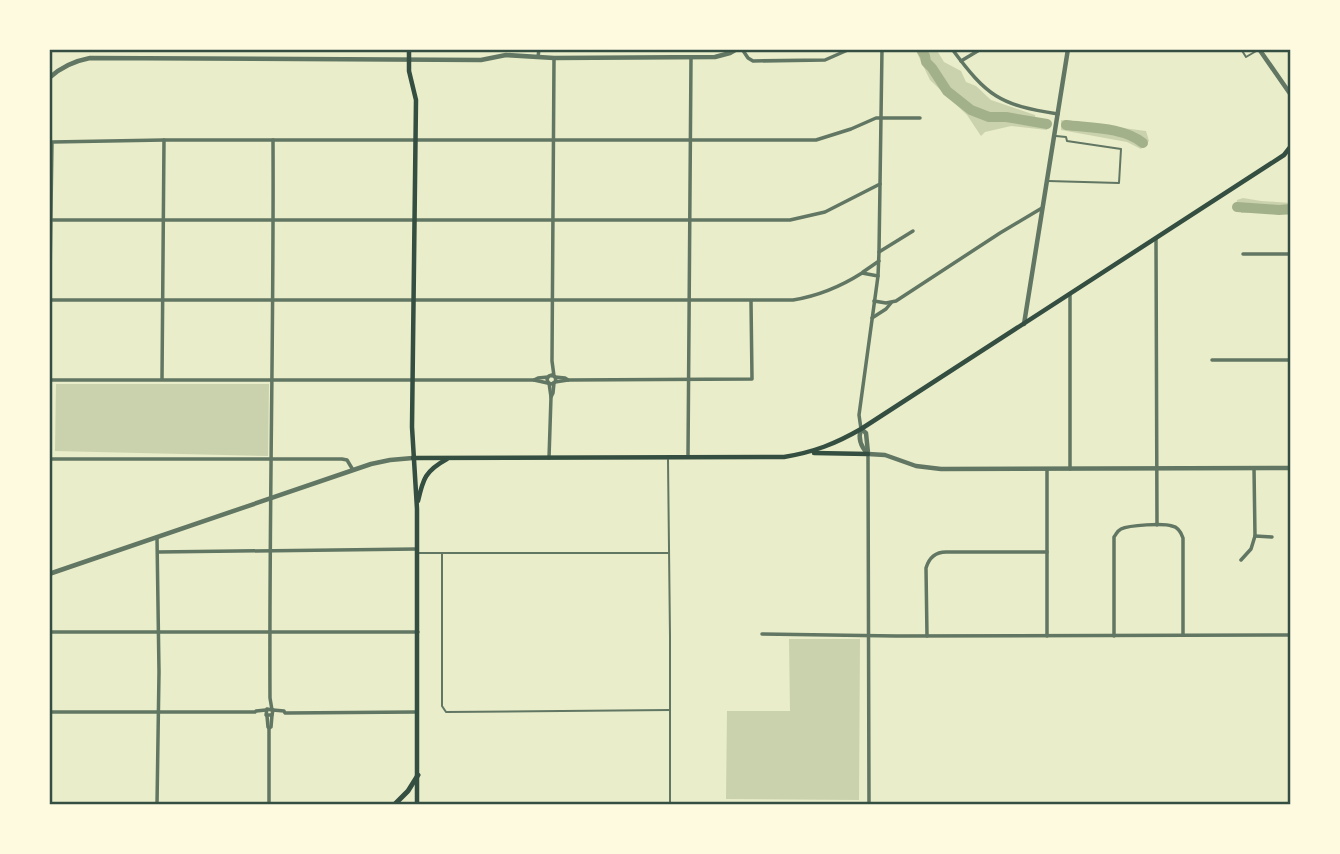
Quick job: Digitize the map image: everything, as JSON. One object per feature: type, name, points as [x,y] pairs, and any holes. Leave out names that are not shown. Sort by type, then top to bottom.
[{"type":"main road","points":[[409,49],[409,71],[416,100],[417,141],[413,380],[413,458],[417,506],[417,805]]},
{"type":"main road","points":[[810,453],[861,429],[1284,155],[1291,146]]},
{"type":"main road","points":[[1284,155],[1291,155]]},
{"type":"main road","points":[[413,458],[784,457],[810,453],[868,454]]},
{"type":"main road","points":[[417,506],[425,476],[432,468],[448,459]]},
{"type":"main road","points":[[394,805],[408,791],[418,775]]},
{"type":"main road","points":[[49,804],[64,805]]},
{"type":"street","points":[[538,57],[539,49]]},
{"type":"street","points":[[49,78],[70,64],[89,58],[481,60],[506,55],[554,58],[691,58],[715,57],[739,49],[753,61],[825,60],[850,49]]},
{"type":"street","points":[[869,805],[869,448],[866,432],[861,429],[859,415],[879,261],[882,49]]},
{"type":"street","points":[[952,49],[979,83],[999,98],[1031,110],[1058,114]]},
{"type":"street","points":[[961,61],[981,49]]},
{"type":"street","points":[[1024,324],[1068,49]]},
{"type":"street","points":[[1259,49],[1291,95]]},
{"type":"street","points":[[549,458],[553,393],[554,58]]},
{"type":"street","points":[[688,457],[691,58]]},
{"type":"street","points":[[49,344],[52,142],[816,140],[876,118],[920,118]]},
{"type":"street","points":[[162,379],[164,140]]},
{"type":"street","points":[[269,805],[274,140]]},
{"type":"street","points":[[50,220],[790,220],[837,207],[880,184]]},
{"type":"street","points":[[872,318],[891,303],[1042,208]]},
{"type":"street","points":[[879,252],[913,231]]},
{"type":"street","points":[[1156,239],[1157,525]]},
{"type":"street","points":[[1243,254],[1291,254]]},
{"type":"street","points":[[49,300],[793,300],[838,287],[879,261]]},
{"type":"street","points":[[862,273],[878,276]]},
{"type":"street","points":[[1070,295],[1070,469]]},
{"type":"street","points":[[49,380],[752,379],[751,300]]},
{"type":"street","points":[[874,301],[891,303]]},
{"type":"street","points":[[1212,360],[1291,360]]},
{"type":"street","points":[[868,454],[941,469],[1291,468]]},
{"type":"street","points":[[49,573],[381,461],[413,458]]},
{"type":"street","points":[[49,459],[342,459],[347,460],[353,470]]},
{"type":"street","points":[[1241,560],[1251,549],[1255,536],[1254,468]]},
{"type":"street","points":[[1046,469],[1047,636]]},
{"type":"street","points":[[1114,636],[1114,537],[1117,531],[1125,527],[1157,525],[1175,527],[1182,534],[1183,635]]},
{"type":"street","points":[[1255,536],[1272,537]]},
{"type":"street","points":[[157,537],[157,805]]},
{"type":"street","points":[[158,552],[417,551]]},
{"type":"street","points":[[927,636],[926,568],[931,558],[942,552],[1047,552]]},
{"type":"street","points":[[49,632],[418,632]]},
{"type":"street","points":[[762,634],[1291,635]]},
{"type":"street","points":[[49,712],[418,712]]},
{"type":"lane","points":[[1241,49],[1247,57],[1259,49]]},
{"type":"lane","points":[[1047,181],[1119,183],[1121,149],[1067,141],[1066,137],[1055,136]]},
{"type":"lane","points":[[668,457],[670,805]]},
{"type":"lane","points":[[417,551],[670,553]]},
{"type":"lane","points":[[442,553],[442,706],[446,712],[670,710]]},
{"type":"green space","points":[[915,49],[936,49],[944,62],[961,71],[966,82],[976,86],[991,100],[1035,115],[1036,120],[1049,122],[1047,130],[1011,126],[985,132],[981,136],[967,115],[930,80]]},
{"type":"green space","points":[[1061,120],[1146,131],[1149,141],[1141,149],[1127,142],[1061,130]]},
{"type":"green space","points":[[1243,198],[1291,203],[1291,215],[1241,213],[1241,210],[1236,209],[1237,200]]},
{"type":"green space","points":[[56,384],[269,384],[268,456],[55,451]]},
{"type":"green space","points":[[789,639],[860,639],[859,800],[726,799],[727,711],[790,711]]},
{"type":"waterway","points":[[921,49],[926,62],[947,91],[971,110],[989,117],[1047,124]]},
{"type":"waterway","points":[[1066,125],[1116,131],[1143,143]]},
{"type":"waterway","points":[[1237,207],[1291,209]]}]
